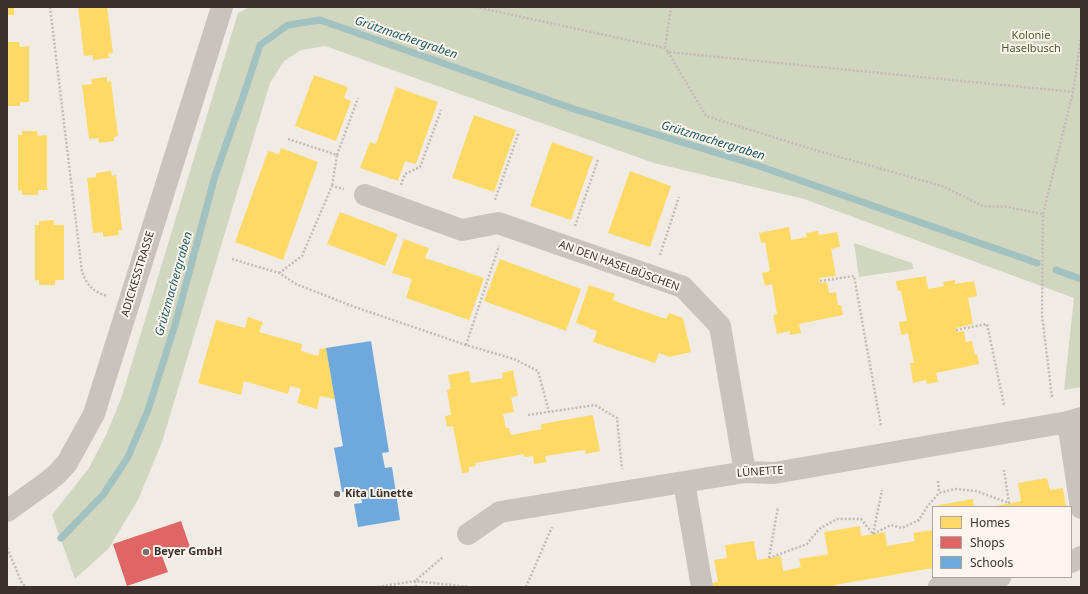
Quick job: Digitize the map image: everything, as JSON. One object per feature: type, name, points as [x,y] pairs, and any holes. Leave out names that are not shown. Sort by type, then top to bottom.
[{"type":"street","name":"ADICKESSTRASSE","points":[[7,511],[46,483],[67,463],[94,414],[222,7]]},
{"type":"street","points":[[365,196],[462,230],[497,226]]},
{"type":"street","name":"AN DEN HASELBÜSCHEN","points":[[497,226],[568,247],[683,287],[720,326],[745,472]]},
{"type":"street","points":[[1075,420],[1081,508]]},
{"type":"street","name":"LÜNETTE","points":[[468,534],[500,512],[745,472],[774,473],[1075,420]]},
{"type":"street","points":[[684,482],[702,587]]},
{"type":"street","points":[[1072,562],[1081,557]]},
{"type":"street","points":[[939,587],[994,578]]},
{"type":"path","points":[[50,7],[82,272],[87,284],[98,293],[112,298]]},
{"type":"path","points":[[476,7],[665,48],[706,116],[818,151],[942,186],[983,206],[1008,207],[1043,214]]},
{"type":"path","points":[[665,48],[671,7]]},
{"type":"path","points":[[1052,397],[1042,315],[1043,214],[1073,92],[1081,37]]},
{"type":"path","points":[[668,52],[1073,92]]},
{"type":"path","points":[[279,273],[302,256],[332,186],[337,155],[358,98]]},
{"type":"path","points":[[394,207],[405,174],[420,167],[441,110]]},
{"type":"path","points":[[466,345],[497,226],[519,132]]},
{"type":"path","points":[[288,139],[337,155]]},
{"type":"path","points":[[568,247],[598,160]]},
{"type":"path","points":[[332,186],[365,196]]},
{"type":"path","points":[[653,277],[678,197]]},
{"type":"path","points":[[232,259],[279,273],[296,284],[352,306],[466,345],[514,359],[538,371],[549,412]]},
{"type":"path","points":[[820,281],[854,276],[881,426]]},
{"type":"path","points":[[956,330],[987,324],[1004,405]]},
{"type":"path","points":[[528,415],[594,405],[617,418],[622,470]]},
{"type":"path","points":[[873,534],[891,525],[902,528],[919,520],[927,507],[939,493],[955,489],[976,491],[1009,503],[1004,470]]},
{"type":"path","points":[[938,481],[939,493]]},
{"type":"path","points":[[873,534],[882,490]]},
{"type":"path","points":[[778,507],[769,558],[807,544],[819,529],[837,518],[860,519],[873,534]]},
{"type":"path","points":[[526,587],[552,525]]},
{"type":"path","points":[[7,548],[22,583],[26,587]]},
{"type":"path","points":[[415,581],[443,557]]},
{"type":"path","points":[[415,581],[416,587]]},
{"type":"path","points":[[378,587],[415,581],[469,587]]},
{"type":"green space","name":"Kolonie Haselbusch","points":[[250,7],[1081,7],[1081,387],[1064,390],[1074,298],[804,199],[654,163],[325,46],[301,50],[284,61],[270,83],[162,442],[138,500],[109,548],[75,579],[52,515],[89,468],[106,435],[121,399],[238,13]]},
{"type":"green space","points":[[854,243],[912,263],[914,269],[859,277]]},
{"type":"building: Homes","points":[[7,7],[14,7],[14,15],[7,15]]},
{"type":"building: Homes","points":[[78,7],[107,7],[113,53],[108,54],[109,58],[93,60],[93,55],[84,56]]},
{"type":"building: Homes","points":[[7,42],[19,42],[20,47],[29,46],[29,102],[20,102],[20,106],[7,106]]},
{"type":"building: Homes","points":[[314,75],[348,87],[344,98],[351,101],[336,141],[295,126]]},
{"type":"building: Homes","points":[[107,77],[107,82],[111,81],[118,136],[114,137],[114,141],[99,143],[98,138],[89,139],[82,85],[92,84],[91,79]]},
{"type":"building: Homes","points":[[396,87],[438,102],[416,164],[405,161],[398,181],[360,168],[370,142],[376,144]]},
{"type":"building: Homes","points":[[474,115],[516,130],[494,192],[452,178]]},
{"type":"building: Homes","points":[[22,131],[37,131],[38,136],[47,135],[47,190],[38,190],[38,195],[22,195],[22,190],[18,191],[18,135],[22,135]]},
{"type":"building: Homes","points":[[552,142],[593,157],[571,220],[530,206]]},
{"type":"building: Homes","points":[[281,148],[318,162],[283,260],[235,242],[268,151],[279,154]]},
{"type":"building: Homes","points":[[111,171],[112,176],[116,175],[122,230],[118,230],[119,235],[103,237],[103,232],[93,233],[87,178],[96,177],[96,173]]},
{"type":"building: Homes","points":[[630,171],[671,186],[650,247],[608,233]]},
{"type":"building: Homes","points":[[340,212],[398,234],[385,266],[327,244]]},
{"type":"building: Homes","points":[[54,220],[54,225],[64,225],[64,280],[55,280],[55,285],[39,285],[39,280],[35,280],[35,225],[39,225],[39,221]]},
{"type":"building: Homes","points":[[789,227],[791,240],[807,237],[806,233],[818,231],[819,235],[837,232],[840,247],[831,249],[836,276],[819,278],[820,283],[827,282],[829,293],[836,292],[838,305],[841,305],[843,315],[799,324],[801,333],[790,335],[790,331],[777,334],[773,315],[777,314],[772,284],[765,286],[762,273],[770,271],[765,242],[761,243],[759,233]]},
{"type":"building: Homes","points":[[404,239],[429,248],[425,258],[484,278],[469,320],[406,298],[412,279],[392,273]]},
{"type":"building: Homes","points":[[500,259],[581,289],[566,331],[484,301]]},
{"type":"building: Homes","points":[[926,276],[928,289],[944,286],[943,282],[955,280],[955,284],[974,281],[977,296],[968,298],[973,324],[956,328],[957,332],[964,331],[966,342],[972,341],[975,355],[977,354],[979,364],[936,373],[938,382],[927,384],[926,380],[913,383],[910,363],[914,363],[908,333],[901,335],[899,322],[907,321],[901,291],[898,291],[896,281]]},
{"type":"building: Homes","points":[[589,285],[615,294],[613,300],[620,303],[666,319],[669,313],[683,318],[691,352],[670,357],[659,353],[655,363],[593,342],[597,331],[576,323]]},
{"type":"building: Homes","points":[[248,317],[263,322],[259,332],[302,344],[301,351],[318,356],[320,349],[326,348],[335,399],[320,396],[317,409],[297,403],[301,389],[290,386],[288,394],[244,381],[241,395],[198,383],[216,320],[245,328]]},
{"type":"building: Homes","points":[[513,370],[518,396],[511,397],[514,412],[503,414],[506,428],[509,428],[511,435],[542,429],[541,424],[593,415],[600,451],[586,454],[585,450],[545,456],[547,462],[534,464],[533,456],[524,457],[524,454],[475,463],[476,466],[469,467],[469,472],[462,473],[453,426],[447,427],[445,416],[451,415],[447,390],[451,389],[448,375],[469,371],[471,383],[503,378],[502,373]]},
{"type":"building: Homes","points":[[1047,478],[1050,490],[1063,488],[1066,506],[997,506],[1021,501],[1018,483]]},
{"type":"building: Homes","points":[[973,499],[974,506],[939,506]]},
{"type":"building: Homes","points":[[860,526],[861,536],[885,532],[887,546],[915,541],[913,533],[932,530],[932,568],[835,585],[836,587],[710,587],[709,583],[718,582],[714,560],[727,558],[725,545],[754,541],[757,560],[781,556],[783,571],[801,567],[799,559],[828,554],[824,532]]},
{"type":"building: Shops","name":"Beyer GmbH","points":[[181,521],[190,547],[162,556],[168,572],[127,586],[113,544]]},
{"type":"building: Schools","points":[[371,341],[389,452],[382,453],[385,468],[392,467],[400,520],[358,527],[354,504],[362,503],[360,489],[342,492],[334,448],[343,446],[326,348]]},
{"type":"waterway","name":"Grützmachergraben","points":[[61,538],[103,495],[128,457],[148,410],[175,325],[215,176],[260,45],[288,25],[320,20],[574,109],[756,165],[1037,263]]},
{"type":"waterway","points":[[1056,270],[1081,279]]},
{"type":"place","name":"Kita Lünette","points":[[337,494]]},
{"type":"place","name":"Beyer GmbH","points":[[146,552]]}]
